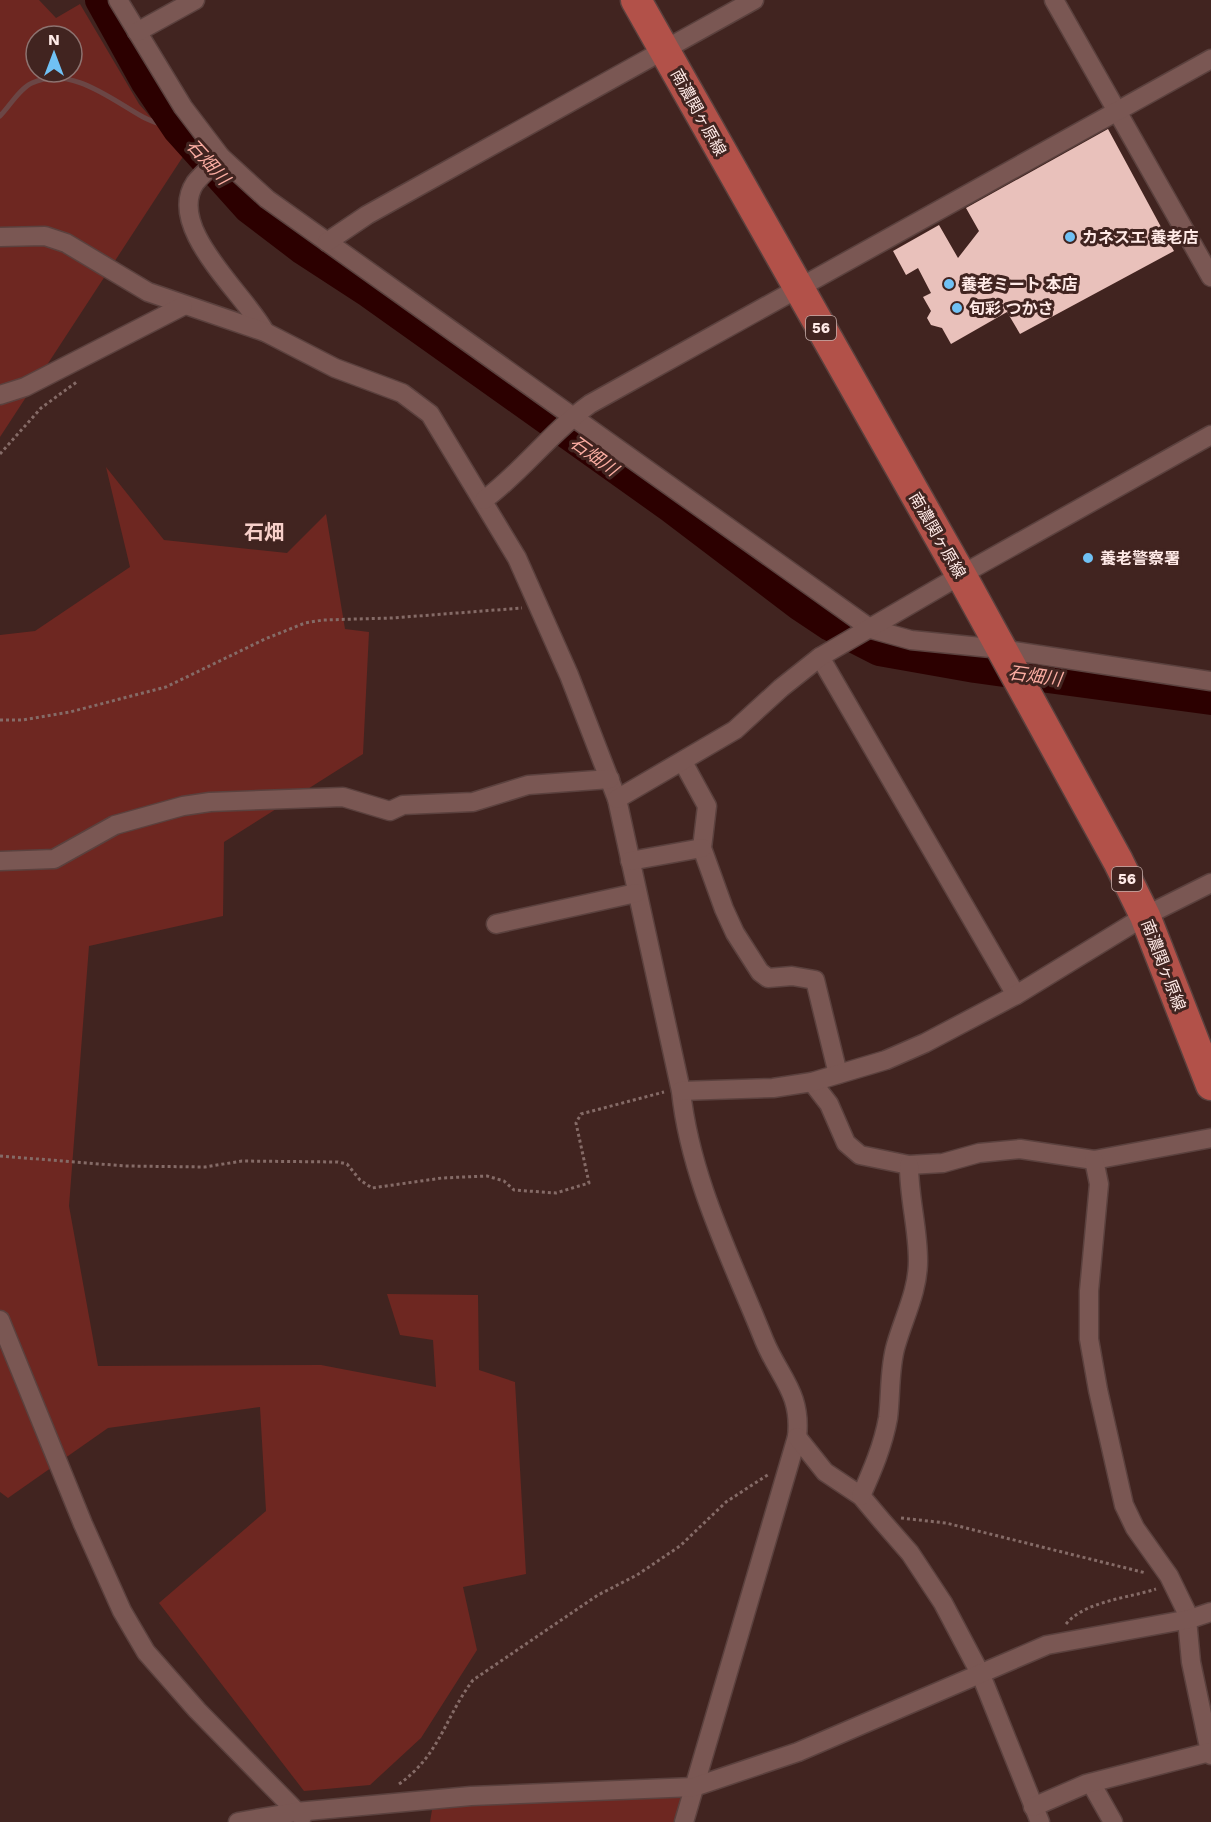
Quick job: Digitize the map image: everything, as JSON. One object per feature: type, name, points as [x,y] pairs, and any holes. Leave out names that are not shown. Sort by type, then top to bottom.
[{"type":"main road","name":"南濃関ヶ原線","points":[[636,0],[961,574],[1018,684],[1118,861],[1145,916],[1211,1085]]},
{"type":"street","points":[[118,0],[183,107],[221,157],[267,199],[569,420],[867,630],[911,640],[1211,681]]},
{"type":"street","points":[[137,32],[195,0]]},
{"type":"street","points":[[327,242],[368,214],[754,0]]},
{"type":"street","points":[[1054,0],[1211,277]]},
{"type":"street","points":[[483,500],[551,440],[569,420],[590,404],[1211,59]]},
{"type":"street","points":[[221,157],[194,184],[188,210],[202,249],[256,315],[266,333]]},
{"type":"street","points":[[0,237],[36,235],[66,243],[120,277],[183,306],[266,333],[335,368],[402,393],[430,414],[517,558],[540,607],[617,799],[681,1089],[685,1130],[717,1224],[769,1351],[791,1388],[799,1421],[797,1437],[684,1822]]},
{"type":"street","points":[[0,394],[25,387],[183,306]]},
{"type":"street","points":[[617,799],[735,730],[781,688],[820,657],[961,574],[1211,435]]},
{"type":"street","points":[[820,657],[1016,995]]},
{"type":"street","points":[[683,762],[707,806],[702,848],[735,933],[760,972],[768,978],[792,976],[815,980],[838,1074]]},
{"type":"street","points":[[0,861],[26,862],[62,856],[115,825],[201,803],[337,797],[390,811],[403,805],[473,802],[528,785],[610,779]]},
{"type":"street","points":[[630,861],[702,848]]},
{"type":"street","points":[[681,1089],[773,1088],[812,1082],[886,1060],[925,1043],[1016,995],[1145,916],[1211,883]]},
{"type":"street","points":[[496,924],[636,893]]},
{"type":"street","points":[[812,1082],[829,1104],[846,1143],[860,1155],[909,1165],[943,1163],[979,1153],[1020,1149],[1094,1160],[1211,1138]]},
{"type":"street","points":[[797,1437],[825,1472],[861,1496],[910,1552],[943,1603],[981,1675],[1037,1815],[1092,1783],[1210,1754],[1191,1662],[1189,1619],[1170,1579],[1135,1528],[1125,1505],[1098,1390],[1089,1339],[1089,1291],[1099,1184],[1094,1160]]},
{"type":"street","points":[[861,1496],[880,1452],[888,1419],[895,1347],[911,1302],[918,1264],[917,1227],[909,1196],[909,1165]]},
{"type":"street","points":[[0,1320],[83,1524],[122,1611],[146,1652],[197,1710],[302,1817]]},
{"type":"street","points":[[238,1822],[302,1817],[371,1805],[482,1795],[694,1787],[798,1752],[1047,1646],[1189,1619],[1211,1612]]},
{"type":"street","points":[[1092,1783],[1113,1822]]},
{"type":"path","points":[[0,454],[41,408],[85,376]]},
{"type":"path","points":[[0,720],[22,720],[70,712],[166,687],[246,647],[305,623],[540,607]]},
{"type":"path","points":[[0,1156],[137,1166],[205,1167],[242,1161],[338,1162],[347,1164],[360,1180],[372,1188],[442,1178],[488,1176],[504,1181],[514,1190],[556,1193],[589,1183],[576,1122],[581,1113],[681,1089]]},
{"type":"path","points":[[371,1805],[412,1775],[438,1744],[463,1693],[473,1680],[598,1595],[637,1575],[680,1546],[726,1502],[788,1463]]},
{"type":"path","points":[[882,1521],[894,1516],[946,1523],[1170,1579]]},
{"type":"path","points":[[1047,1646],[1072,1616],[1155,1590],[1170,1579]]},
{"type":"shaded area","points":[[0,0],[39,0],[56,18],[80,4],[139,104],[184,155],[0,437]]},
{"type":"shaded area","points":[[106,467],[164,540],[287,553],[326,514],[345,629],[369,632],[363,754],[224,842],[223,916],[89,946],[69,1206],[98,1366],[321,1365],[436,1387],[433,1340],[400,1335],[387,1294],[478,1295],[479,1370],[515,1382],[526,1574],[463,1587],[477,1650],[421,1738],[370,1785],[304,1791],[159,1603],[266,1511],[260,1407],[108,1428],[8,1498],[0,1492],[0,635],[35,631],[130,567]]},
{"type":"shaded area","points":[[686,1793],[678,1822],[430,1822],[433,1804]]},
{"type":"building","name":"カネスエ 養老店","points":[[1108,129],[1174,251],[1020,334],[1007,312],[951,344],[942,328],[931,325],[927,318],[931,311],[923,297],[931,293],[918,268],[906,275],[893,251],[939,225],[958,258],[979,231],[966,208]]},
{"type":"waterway","name":"石畑川","points":[[100,0],[145,81],[178,130],[248,208],[303,250],[369,293],[671,508],[800,606],[830,626],[879,651],[975,668],[1211,700]]},
{"type":"waterway","points":[[0,116],[28,85],[47,79],[61,78],[90,87],[147,119],[178,130]]},
{"type":"place","name":"カネスエ 養老店","points":[[1070,237]]},
{"type":"place","name":"養老ミート 本店","points":[[949,284]]},
{"type":"place","name":"旬彩 つかさ","points":[[957,308]]},
{"type":"place","name":"養老警察署","points":[[1088,558]]},
{"type":"district","name":"石畑","points":[[264,532]]}]
